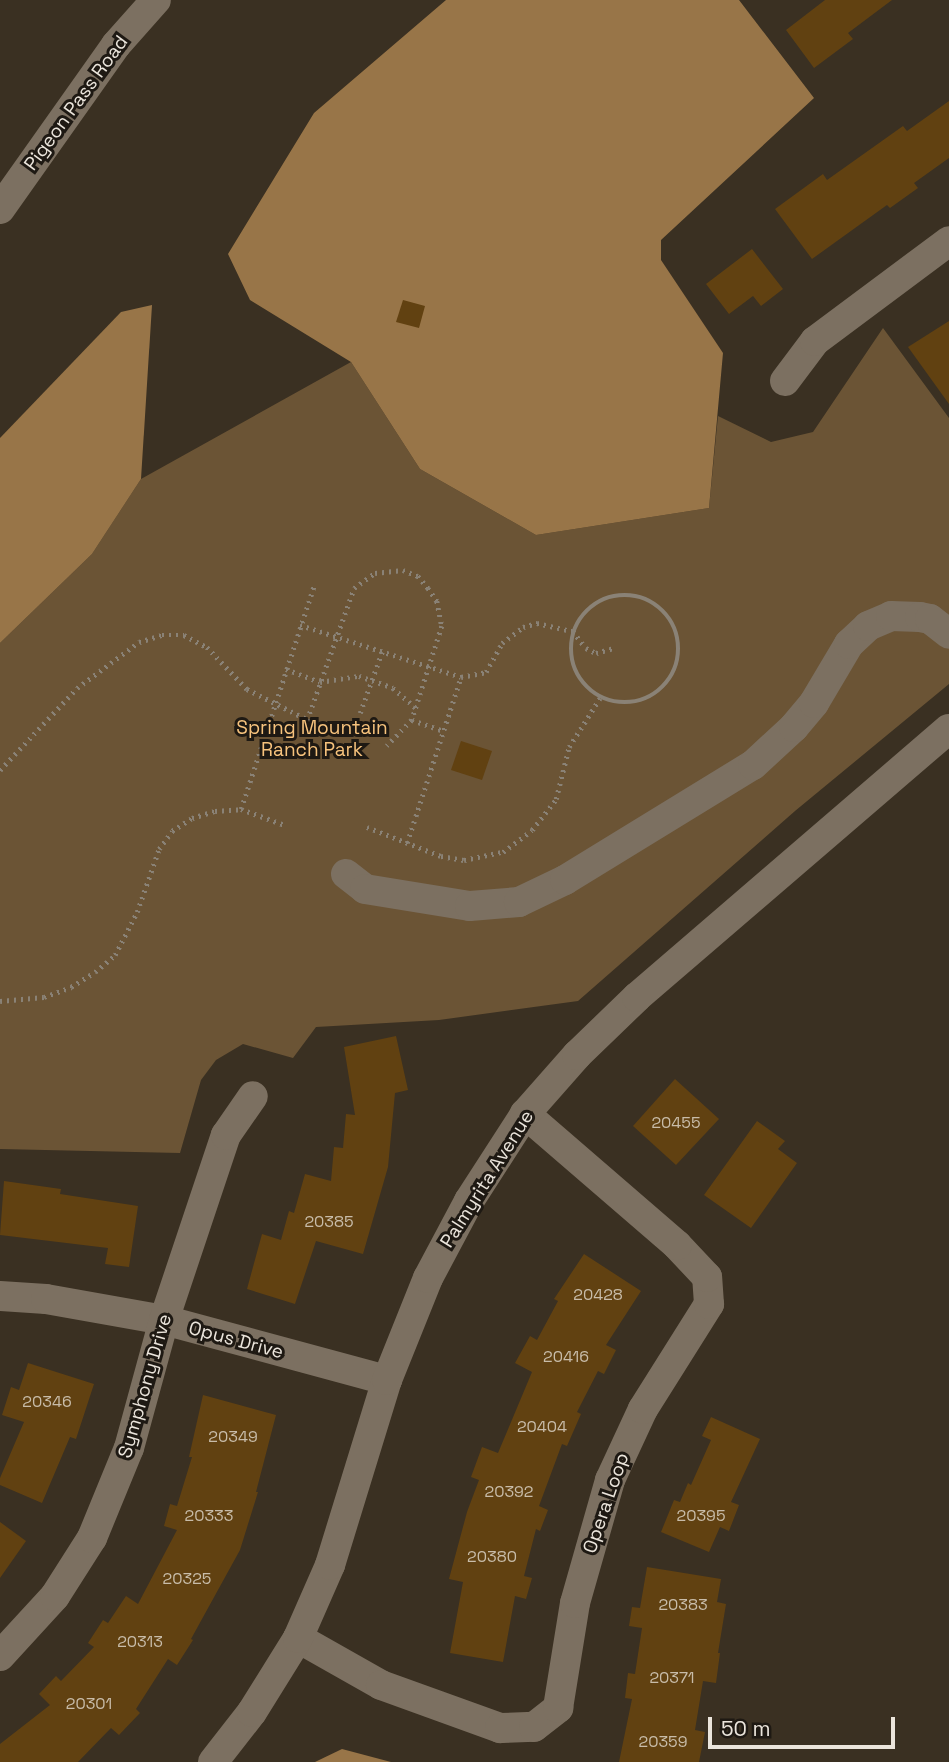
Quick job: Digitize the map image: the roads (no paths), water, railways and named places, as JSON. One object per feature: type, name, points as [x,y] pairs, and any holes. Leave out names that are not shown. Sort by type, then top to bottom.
[{"type":"street","name":"Pigeon Pass Road","points":[[0,209],[116,45],[156,0]]},
{"type":"street","points":[[785,381],[815,341],[949,241]]},
{"type":"street","points":[[346,874],[365,889],[470,906],[519,902],[565,880],[753,765],[794,727],[814,703],[849,644],[868,626],[891,616],[920,617],[930,619],[949,634]]},
{"type":"street","name":"Palmyrita Avenue","points":[[212,1762],[252,1712],[298,1638],[330,1565],[387,1380],[428,1278],[468,1201],[526,1114],[577,1055],[636,997],[949,729]]},
{"type":"street","name":"Symphony Drive","points":[[0,1656],[54,1596],[92,1538],[129,1448],[164,1320],[226,1135],[253,1096]]},
{"type":"street","name":"Opera Loop","points":[[298,1638],[381,1685],[500,1728],[534,1727],[558,1708],[575,1602],[610,1480],[643,1409],[709,1304],[707,1277],[677,1245],[526,1114]]},
{"type":"street","name":"Opus Drive","points":[[0,1296],[46,1299],[164,1320],[387,1380]]},
{"type":"park label","name":"Spring Mountain Ranch Park","points":[[312,739]]}]
